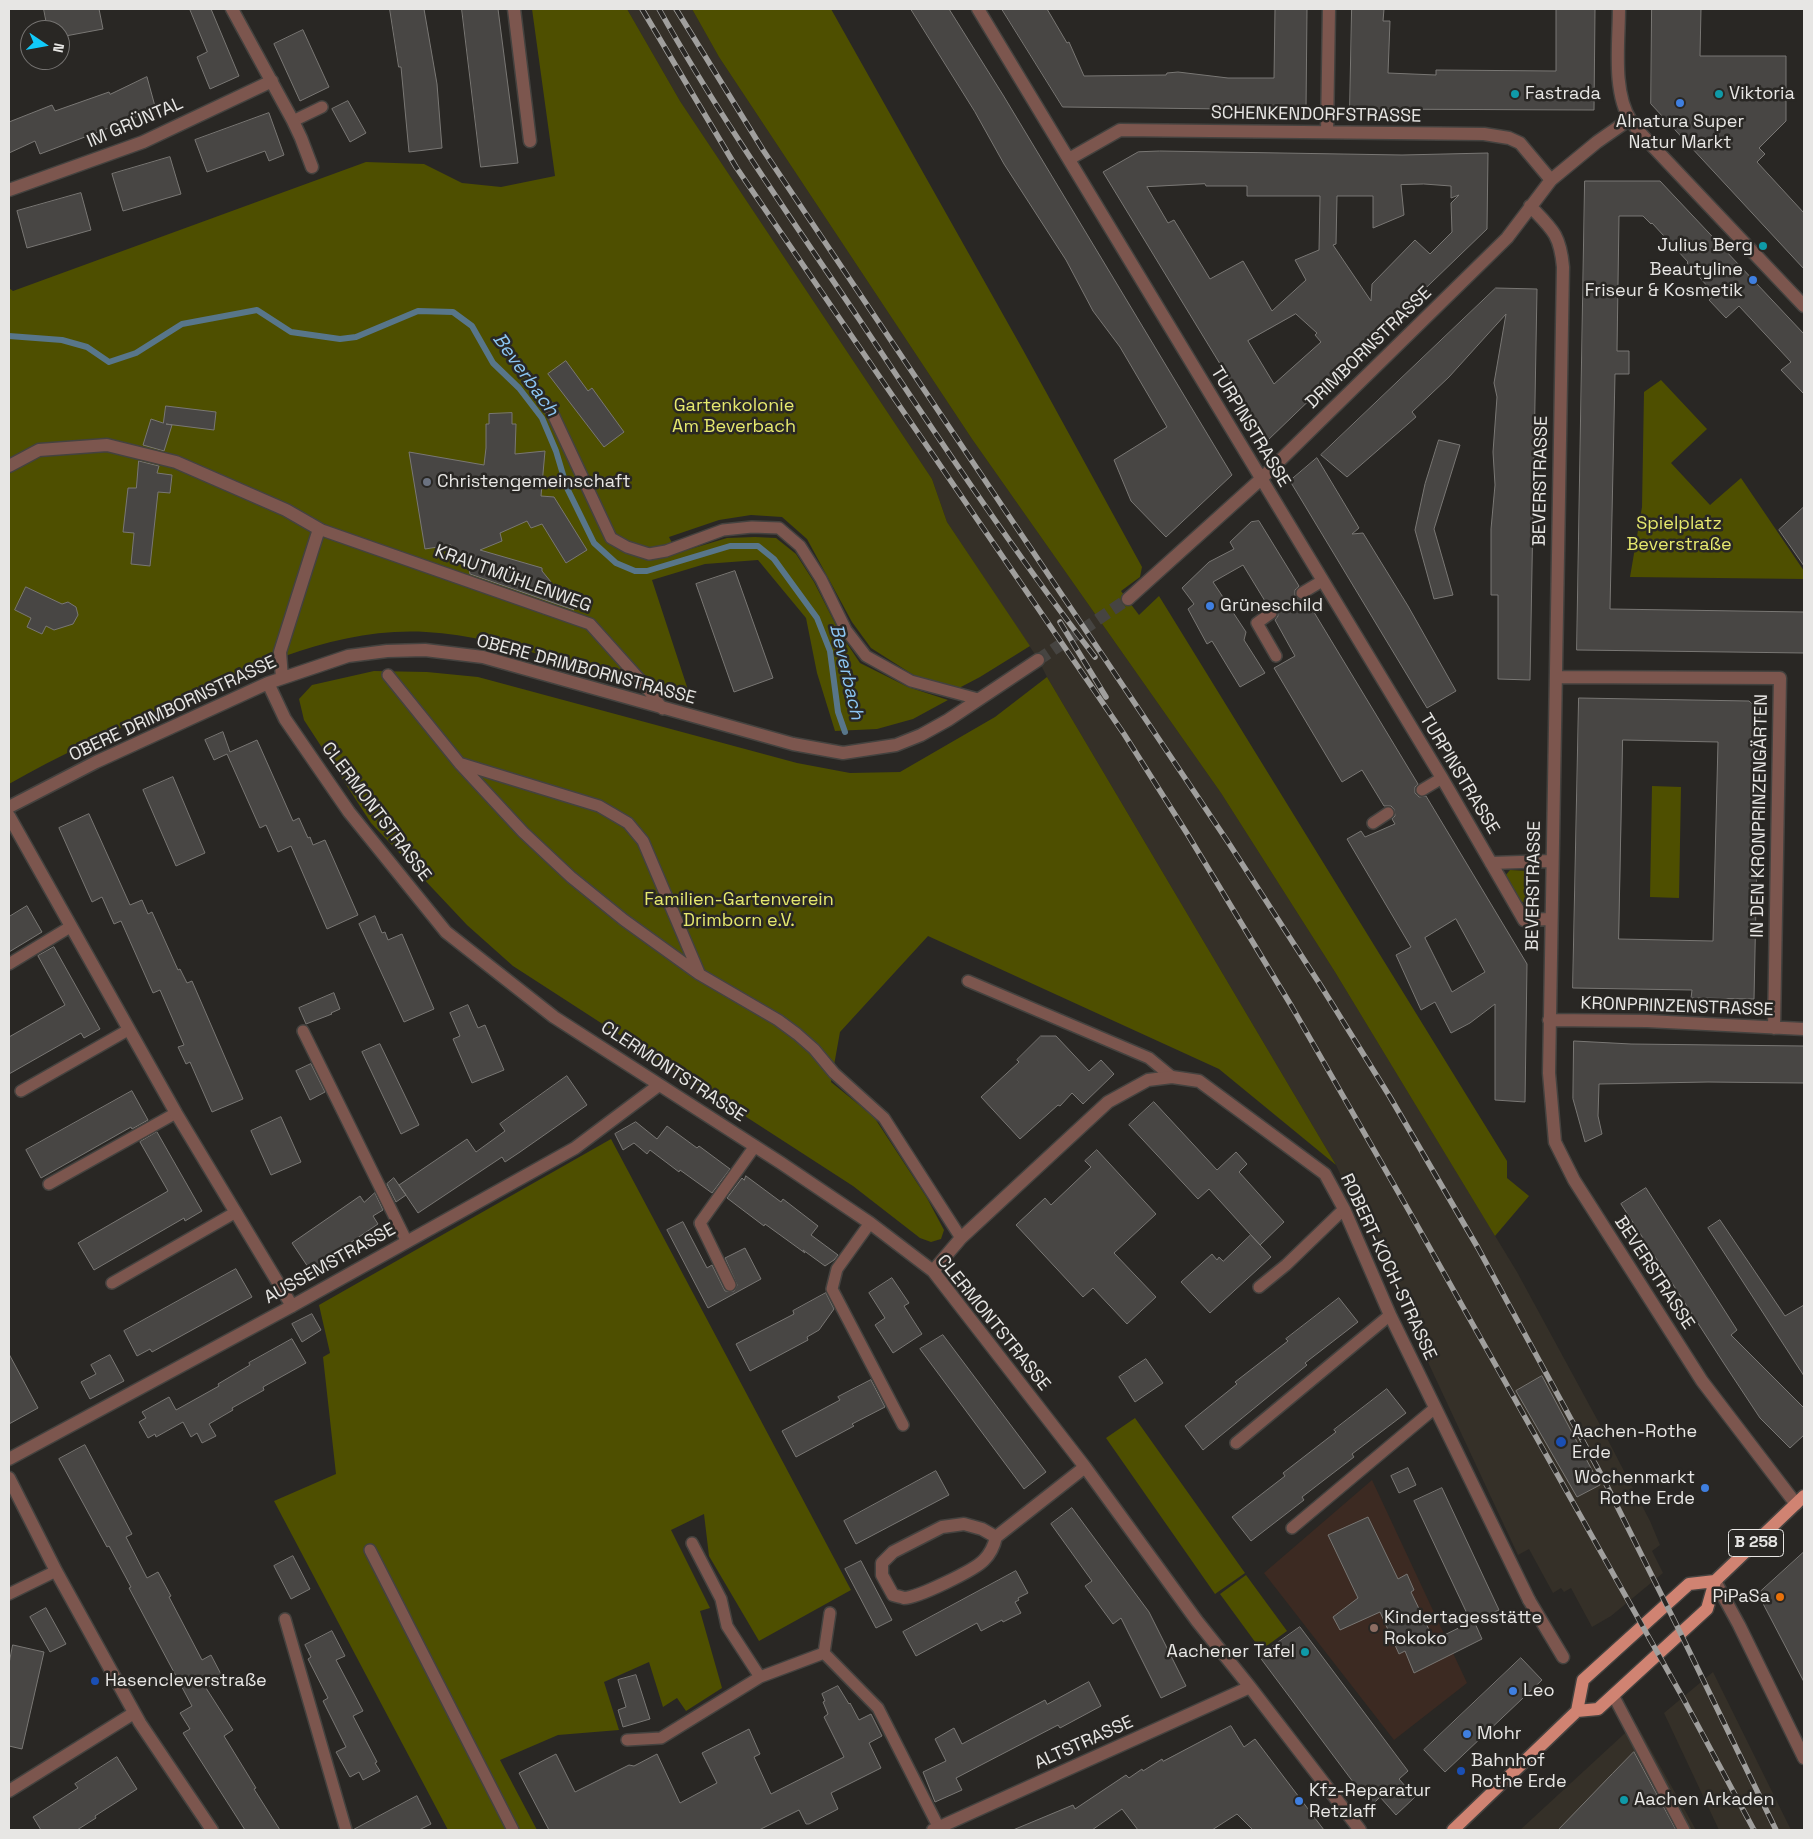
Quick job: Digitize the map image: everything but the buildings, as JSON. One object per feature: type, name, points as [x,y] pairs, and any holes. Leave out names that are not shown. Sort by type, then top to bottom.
[{"type":"main road","name":"B 258","points":[[1577,1711],[1598,1709],[1707,1609],[1715,1582],[1800,1500]]},
{"type":"main road","points":[[1453,1830],[1577,1711],[1583,1680],[1689,1584],[1715,1582]]},
{"type":"street","points":[[232,9],[302,138],[312,167]]},
{"type":"street","points":[[514,9],[530,141]]},
{"type":"street","name":"TURPINSTRASSE","points":[[978,9],[1442,778],[1524,920],[1551,919]]},
{"type":"street","points":[[1327,132],[1329,9]]},
{"type":"street","points":[[1619,9],[1619,81],[1622,99],[1630,120],[1804,306]]},
{"type":"street","name":"IM GRÜNTAL","points":[[9,190],[143,142],[272,81]]},
{"type":"street","name":"DRIMBORNSTRASSE","points":[[1128,599],[1260,479],[1507,238],[1552,180],[1597,142],[1630,120]]},
{"type":"street","name":"SCHENKENDORFSTRASSE","points":[[1069,158],[1120,130],[1484,134],[1509,138],[1520,143],[1552,180]]},
{"type":"street","name":"BEVERSTRASSE","points":[[1530,206],[1556,236],[1561,250],[1563,267],[1548,1073],[1555,1142],[1574,1180],[1702,1380],[1800,1500]]},
{"type":"street","name":"KRAUTMÜHLENWEG","points":[[9,466],[39,450],[107,445],[176,462],[286,510],[319,529]]},
{"type":"street","points":[[282,678],[280,652],[319,529]]},
{"type":"street","name":"OBERE DRIMBORNSTRASSE","points":[[9,807],[96,762],[268,683],[348,656],[387,651],[425,650],[483,657],[793,744],[842,752],[896,745],[934,728],[1038,660]]},
{"type":"street","name":"IN DEN KRONPRINZENGÄRTEN","points":[[1556,677],[1780,678],[1774,1028]]},
{"type":"street","name":"CLERMONTSTRASSE","points":[[268,683],[285,719],[350,812],[446,932],[554,1017],[755,1146],[870,1223],[933,1271],[1085,1467],[1197,1621],[1360,1830]]},
{"type":"street","points":[[9,816],[128,1030],[292,1306]]},
{"type":"street","name":"TURPINSTRASSE","points":[[1491,863],[1551,861]]},
{"type":"street","name":"KRONPRINZENSTRASSE","points":[[1549,1020],[1647,1021],[1804,1029]]},
{"type":"street","name":"ROBERT-KOCH-STRASSE","points":[[933,1271],[961,1238],[1108,1102],[1148,1080],[1172,1077],[1199,1081],[1325,1174],[1344,1209],[1390,1315],[1529,1600],[1563,1657]]},
{"type":"street","name":"AUSSEMSTRASSE","points":[[9,1459],[292,1306],[575,1148],[659,1085]]},
{"type":"street","points":[[996,1537],[982,1529],[964,1524],[942,1527],[893,1552],[882,1564],[882,1575],[893,1595],[905,1598],[919,1595],[963,1574],[983,1562],[993,1548],[996,1537],[1085,1467]]},
{"type":"street","points":[[9,1478],[56,1571],[134,1712],[212,1830]]},
{"type":"street","points":[[1715,1582],[1739,1625],[1804,1758]]},
{"type":"street","name":"ALTSTRASSE","points":[[936,1829],[1250,1687]]},
{"type":"street","points":[[9,1791],[134,1712]]},
{"type":"lane","points":[[293,121],[322,107]]},
{"type":"lane","points":[[550,408],[611,538],[627,547],[649,554],[666,551],[723,530],[752,527],[779,528],[800,546],[821,579],[846,630],[866,656],[911,680],[978,700]]},
{"type":"lane","name":"KRAUTMÜHLENWEG","points":[[319,529],[590,624],[642,682],[663,709]]},
{"type":"lane","points":[[1302,593],[1322,581]]},
{"type":"lane","points":[[1271,613],[1257,623],[1276,656]]},
{"type":"lane","points":[[388,675],[460,764],[523,832],[571,877],[624,920],[699,974],[778,1020],[814,1049],[834,1073],[884,1118],[961,1238]]},
{"type":"lane","points":[[460,764],[599,806],[628,823],[643,841],[699,974]]},
{"type":"lane","points":[[1422,790],[1442,778]]},
{"type":"lane","points":[[1373,823],[1388,813]]},
{"type":"lane","points":[[9,964],[70,928]]},
{"type":"lane","points":[[968,981],[1140,1054],[1172,1077]]},
{"type":"lane","points":[[21,1091],[128,1030]]},
{"type":"lane","points":[[303,1031],[407,1242]]},
{"type":"lane","points":[[49,1184],[176,1113]]},
{"type":"lane","points":[[730,1284],[700,1223],[755,1146]]},
{"type":"lane","points":[[1259,1287],[1286,1265],[1344,1209]]},
{"type":"lane","points":[[112,1283],[236,1212]]},
{"type":"lane","points":[[870,1223],[837,1269],[832,1289],[903,1425]]},
{"type":"lane","points":[[1236,1443],[1390,1315]]},
{"type":"lane","points":[[1292,1528],[1435,1408]]},
{"type":"lane","points":[[692,1543],[721,1599],[727,1626],[760,1677]]},
{"type":"lane","points":[[370,1550],[512,1830]]},
{"type":"lane","points":[[9,1594],[56,1571]]},
{"type":"lane","points":[[824,1653],[830,1613]]},
{"type":"lane","points":[[285,1619],[346,1830]]},
{"type":"lane","points":[[627,1740],[661,1738],[760,1677],[824,1653]]},
{"type":"lane","points":[[824,1653],[878,1708],[936,1829]]},
{"type":"lane","points":[[1613,1695],[1684,1830]]},
{"type":"shaded area","points":[[627,9],[692,9],[719,57],[972,439],[1221,793],[1335,972],[1517,1272],[1650,1521],[1660,1545],[1652,1551],[1663,1573],[1611,1616],[1592,1627],[1571,1588],[1564,1592],[1561,1588],[1553,1593],[1529,1549],[1518,1555],[1336,1165],[1038,659],[947,522],[932,479],[680,101]]},
{"type":"shaded area","name":"Kindertagesstätte Rokoko","points":[[1372,1480],[1467,1683],[1394,1740],[1264,1573]]},
{"type":"shaded area","points":[[1713,1672],[1791,1830],[1719,1830],[1664,1713]]},
{"type":"shaded area","points":[[1636,1723],[1696,1830],[1520,1830]]},
{"type":"green space","name":"Gartenkolonie Am Beverbach","points":[[532,9],[627,9],[680,101],[932,479],[947,522],[1030,646],[959,688],[915,676],[871,648],[852,622],[807,539],[782,517],[751,515],[719,520],[669,537],[677,553],[727,538],[776,538],[796,554],[814,582],[840,633],[860,663],[908,687],[948,700],[913,719],[877,729],[835,731],[817,673],[806,618],[758,560],[705,564],[652,580],[690,696],[521,649],[474,638],[426,632],[391,632],[357,636],[291,654],[228,679],[86,744],[9,784],[9,288],[13,291],[366,162],[424,164],[462,183],[501,187],[555,176]]},
{"type":"green space","points":[[692,9],[831,9],[1023,350],[1142,567],[1140,577],[1121,591],[1139,615],[1159,596],[1507,1161],[1507,1178],[1529,1196],[1495,1236],[1335,972],[1221,793],[972,439],[719,57]]},
{"type":"green space","name":"Spielplatz Beverstraße","points":[[1661,380],[1707,429],[1671,463],[1710,505],[1741,478],[1804,571],[1804,579],[1630,577],[1642,507],[1644,392]]},
{"type":"green space","name":"Familien-Gartenverein Drimborn e.V.","points":[[374,671],[427,672],[478,677],[797,763],[850,773],[900,772],[995,717],[1047,677],[1336,1165],[1219,1069],[928,936],[840,1032],[831,1082],[874,1117],[927,1198],[944,1230],[941,1239],[931,1242],[920,1238],[853,1186],[513,966],[467,925],[371,823],[304,720],[299,699],[312,685]]},
{"type":"green space","points":[[1652,786],[1681,787],[1679,898],[1650,897]]},
{"type":"green space","points":[[1510,870],[1529,871],[1528,904],[1520,901],[1505,876]]},
{"type":"green space","points":[[611,1139],[851,1590],[759,1641],[709,1556],[704,1514],[671,1530],[710,1608],[700,1611],[722,1688],[686,1711],[677,1698],[663,1707],[649,1662],[604,1682],[619,1730],[558,1735],[500,1760],[537,1830],[448,1830],[274,1501],[336,1474],[323,1357],[330,1353],[319,1305]]},
{"type":"green space","points":[[1135,1418],[1245,1573],[1215,1594],[1106,1438]]},
{"type":"green space","points":[[1246,1575],[1287,1631],[1261,1650],[1220,1594]]},
{"type":"waterway","name":"Beverbach","points":[[9,336],[62,340],[87,347],[109,362],[136,353],[182,324],[257,310],[291,332],[340,339],[356,337],[418,311],[453,312],[472,326],[493,363],[519,388],[542,418],[556,451],[567,488],[594,543],[616,563],[635,571],[647,571],[730,546],[758,546],[774,559],[817,618],[830,651],[838,712],[845,732]]},
{"type":"tunnel","points":[[1038,660],[1128,599]]},
{"type":"railway","points":[[642,9],[736,167],[1124,734],[1188,835],[1292,1007],[1409,1211],[1683,1698],[1754,1830]]},
{"type":"railway","points":[[659,9],[730,127],[781,204],[974,490],[1033,574],[1095,657]]},
{"type":"railway","points":[[676,9],[763,150],[1230,845],[1390,1097],[1478,1248],[1603,1478],[1776,1830]]},
{"type":"railway","points":[[1060,622],[1106,697]]},
{"type":"place","name":"Fastrada","points":[[1515,94]]},
{"type":"place","name":"Viktoria","points":[[1719,94]]},
{"type":"place","name":"Alnatura Super Natur Markt","points":[[1680,103]]},
{"type":"place","name":"Julius Berg","points":[[1763,246]]},
{"type":"place","name":"Beautyline Friseur & Kosmetik","points":[[1753,280]]},
{"type":"place","name":"Christengemeinschaft","points":[[427,482]]},
{"type":"place","name":"Grüneschild","points":[[1210,606]]},
{"type":"place","name":"Aachen-Rothe Erde","points":[[1561,1442]]},
{"type":"place","name":"Wochenmarkt Rothe Erde","points":[[1705,1488]]},
{"type":"place","name":"PiPaSa","points":[[1780,1597]]},
{"type":"place","name":"Kindertagesstätte Rokoko","points":[[1374,1628]]},
{"type":"place","name":"Aachener Tafel","points":[[1305,1652]]},
{"type":"place","name":"Hasencleverstraße","points":[[95,1681]]},
{"type":"place","name":"Leo","points":[[1513,1691]]},
{"type":"place","name":"Mohr","points":[[1467,1734]]},
{"type":"place","name":"Bahnhof Rothe Erde","points":[[1461,1771]]},
{"type":"place","name":"Aachen Arkaden","points":[[1624,1800]]},
{"type":"place","name":"Kfz-Reparatur Retzlaff","points":[[1299,1801]]}]
